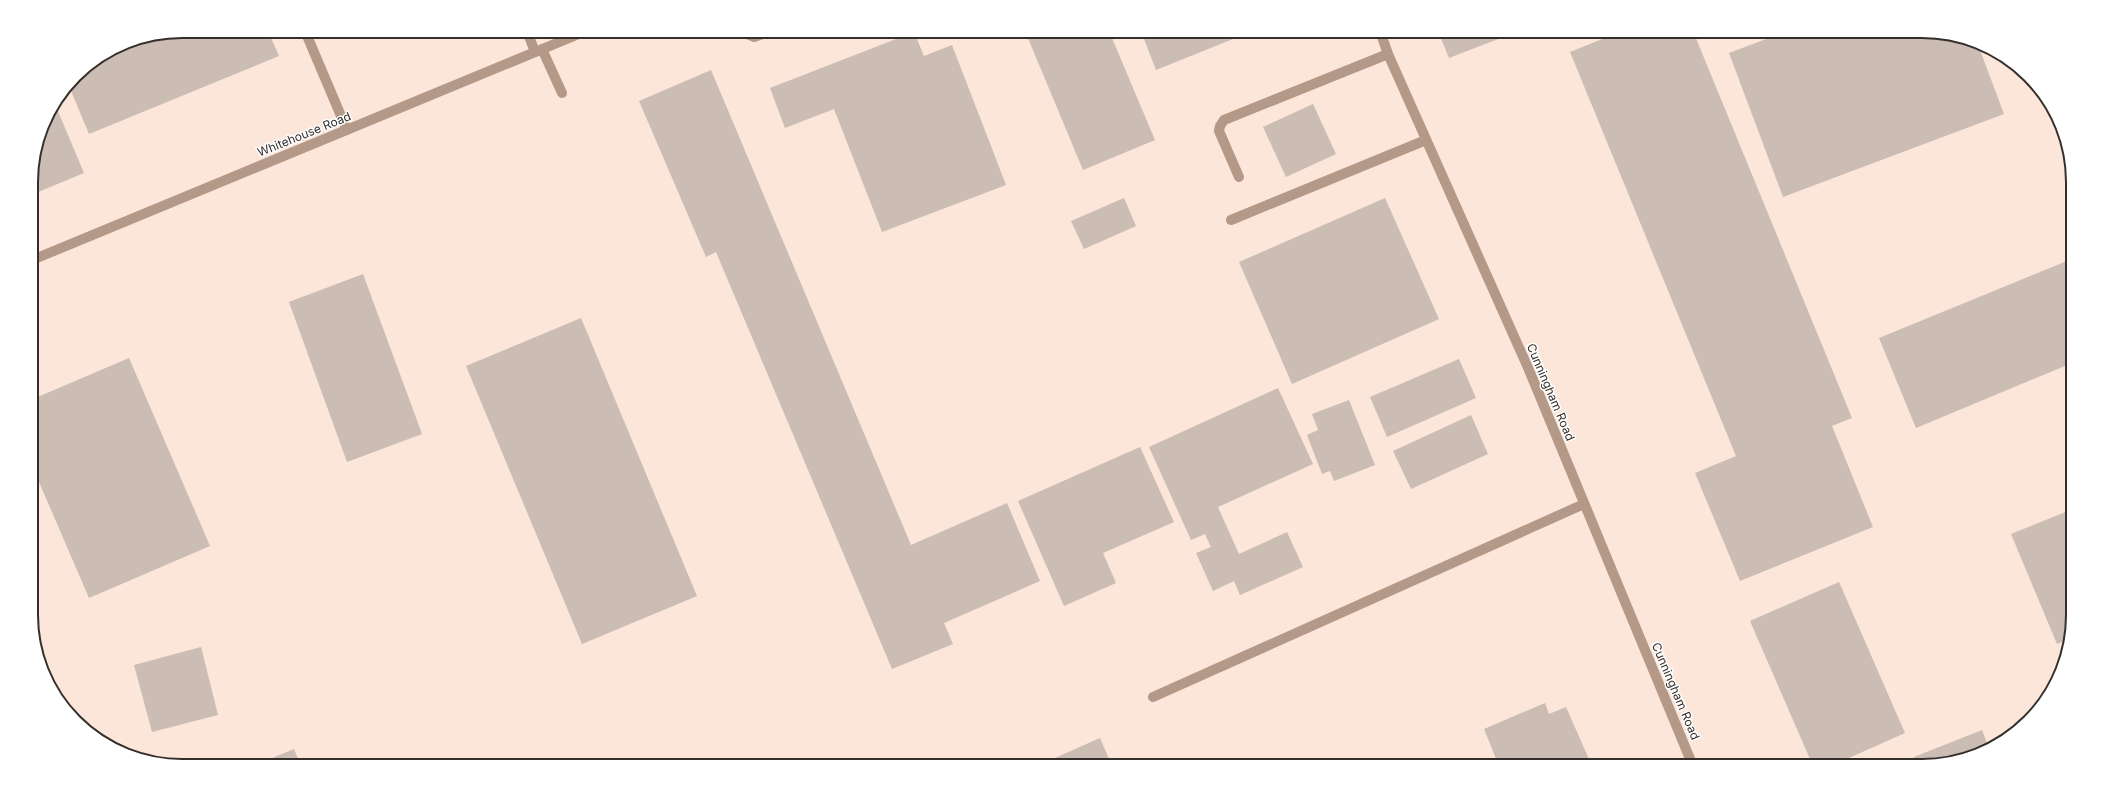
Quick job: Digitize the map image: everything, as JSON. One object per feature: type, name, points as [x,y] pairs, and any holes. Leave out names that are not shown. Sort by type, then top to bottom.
[{"type":"street","points":[[308,38],[347,130]]},
{"type":"street","points":[[531,38],[562,93]]},
{"type":"street","name":"Whitehouse Road","points":[[38,258],[570,38]]},
{"type":"street","name":"Cunningham Road","points":[[1382,38],[1388,54],[1529,370],[1689,759]]},
{"type":"street","points":[[1239,177],[1219,130],[1224,120],[1388,54]]},
{"type":"street","points":[[1231,220],[1426,140]]},
{"type":"street","points":[[1153,697],[1584,504]]},
{"type":"shaded area","points":[[173,38],[1931,38],[1959,43],[1994,57],[2024,80],[2042,102],[2051,118],[2061,145],[2065,163],[2066,624],[2061,652],[2055,670],[2042,695],[2024,717],[2010,729],[1994,740],[1977,748],[1959,754],[1931,759],[173,759],[145,754],[110,740],[80,717],[62,695],[53,679],[43,652],[39,634],[38,173],[43,145],[53,118],[62,102],[80,80],[102,62],[118,53],[145,43]]},
{"type":"building","points":[[271,38],[279,56],[89,134],[71,91],[80,80],[110,57],[127,49],[163,39]]},
{"type":"building","points":[[899,38],[916,38],[924,56],[952,45],[1006,185],[882,232],[834,109],[785,128],[770,88]]},
{"type":"building","points":[[1028,38],[1112,38],[1155,140],[1083,170]]},
{"type":"building","points":[[1144,38],[1236,38],[1156,70]]},
{"type":"building","points":[[1441,38],[1501,38],[1449,58]]},
{"type":"building","points":[[1605,38],[1696,38],[1852,418],[1832,426],[1873,527],[1740,581],[1695,473],[1736,456],[1570,52]]},
{"type":"building","points":[[1769,38],[1941,39],[1980,50],[2004,114],[1783,197],[1729,53]]},
{"type":"building","points":[[711,70],[911,545],[1007,503],[1040,581],[944,623],[953,644],[892,669],[716,252],[706,257],[639,101]]},
{"type":"building","points":[[1313,104],[1336,154],[1286,177],[1263,127]]},
{"type":"building","points":[[57,110],[84,173],[38,192],[39,163],[43,145]]},
{"type":"building","points":[[1124,198],[1136,226],[1084,249],[1071,221]]},
{"type":"building","points":[[1385,198],[1439,319],[1292,384],[1239,262]]},
{"type":"building","points":[[2066,261],[2066,366],[1916,428],[1879,338]]},
{"type":"building","points":[[363,274],[422,434],[347,462],[289,302]]},
{"type":"building","points":[[581,318],[697,596],[582,644],[466,366]]},
{"type":"building","points":[[129,358],[210,546],[89,598],[38,480],[38,397]]},
{"type":"building","points":[[1459,359],[1476,398],[1387,437],[1370,397]]},
{"type":"building","points":[[1278,388],[1313,464],[1218,507],[1239,554],[1287,532],[1303,567],[1240,595],[1234,581],[1213,591],[1196,553],[1211,547],[1205,534],[1191,540],[1149,447]]},
{"type":"building","points":[[1349,400],[1375,465],[1334,481],[1330,471],[1322,474],[1307,435],[1318,430],[1312,414]]},
{"type":"building","points":[[1471,415],[1488,454],[1411,489],[1393,451]]},
{"type":"building","points":[[1140,447],[1174,522],[1103,553],[1116,583],[1064,606],[1018,501]]},
{"type":"building","points":[[2066,512],[2066,624],[2063,641],[2057,644],[2011,534]]},
{"type":"building","points":[[1839,582],[1905,733],[1847,759],[1810,759],[1750,621]]},
{"type":"building","points":[[201,647],[218,715],[152,732],[134,665]]},
{"type":"building","points":[[1545,703],[1549,714],[1566,707],[1589,759],[1496,759],[1484,729]]},
{"type":"building","points":[[1982,730],[1987,743],[1959,754],[1941,758],[1915,759],[1914,757]]},
{"type":"building","points":[[1100,738],[1109,759],[1053,759]]},
{"type":"building","points":[[294,749],[298,759],[270,759]]}]
